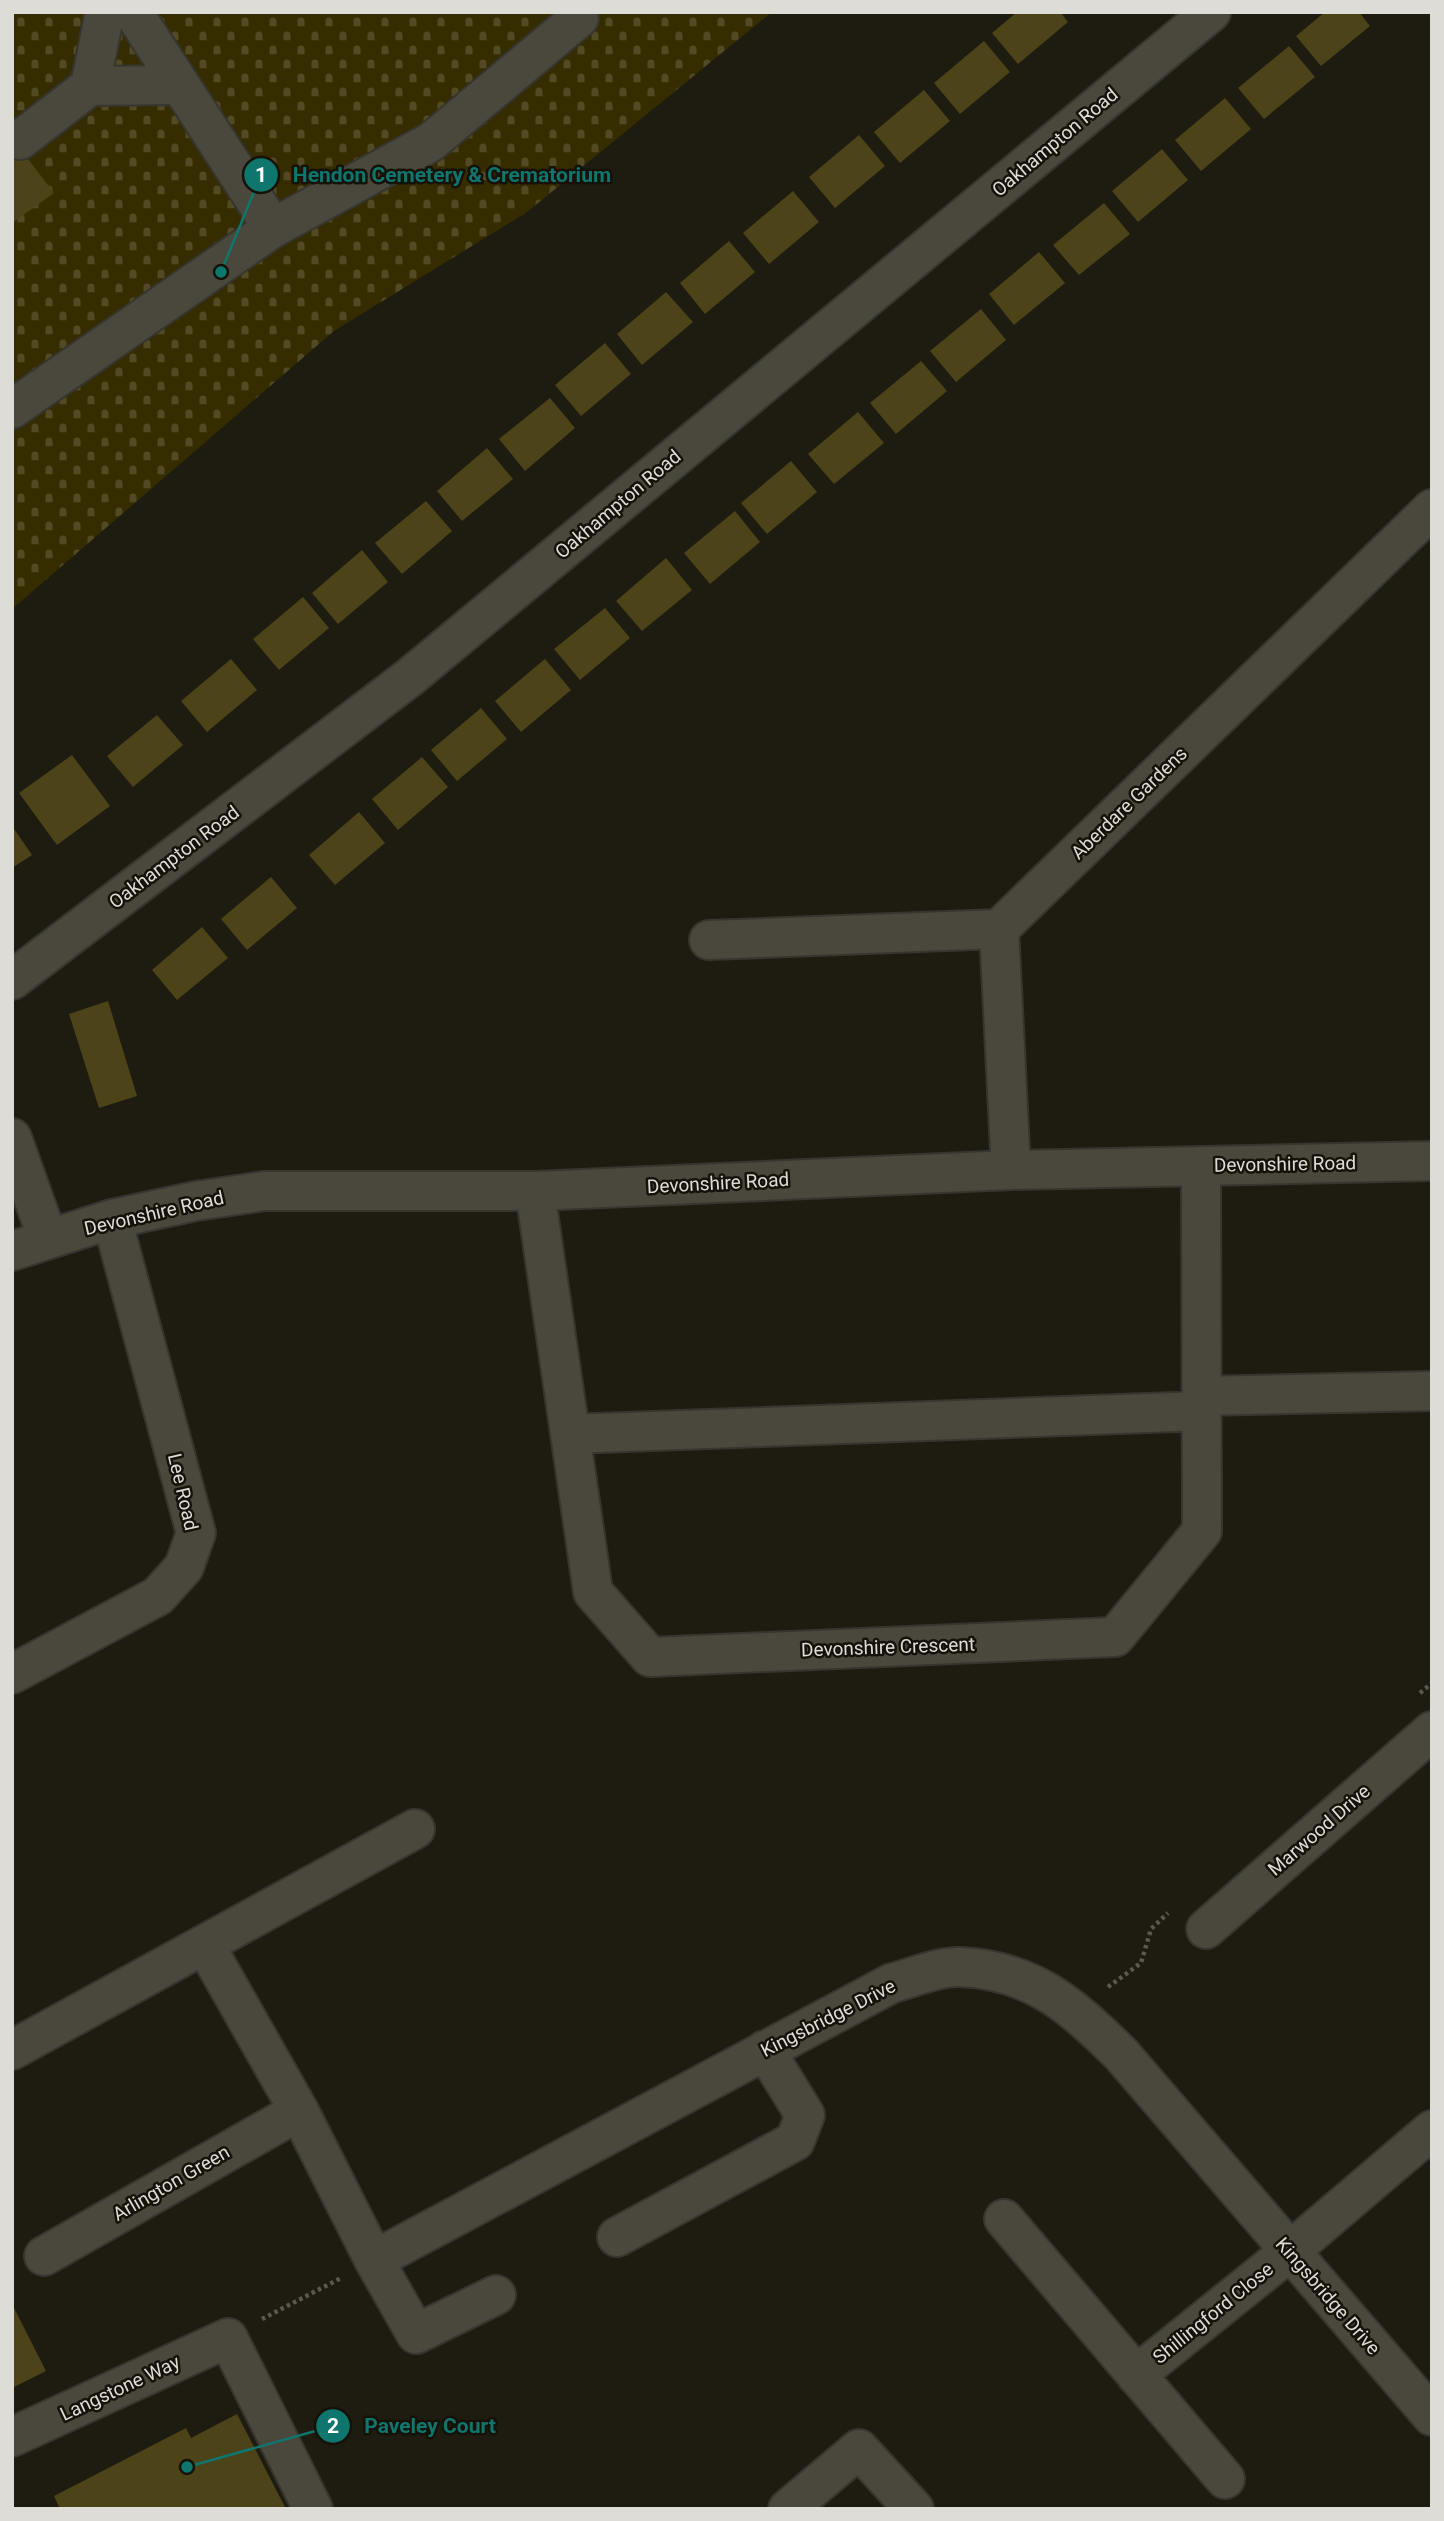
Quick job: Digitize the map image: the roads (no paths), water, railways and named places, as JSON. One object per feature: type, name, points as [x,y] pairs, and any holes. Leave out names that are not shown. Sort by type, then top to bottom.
[{"type":"street","points":[[90,86],[105,12]]},
{"type":"street","points":[[133,12],[274,228]]},
{"type":"street","name":"Oakhampton Road","points":[[12,980],[410,677],[1211,12]]},
{"type":"street","points":[[12,409],[274,228],[431,142],[579,14]]},
{"type":"street","points":[[20,140],[90,86],[179,85]]},
{"type":"street","name":"Aberdare Gardens","points":[[999,929],[1432,509]]},
{"type":"street","points":[[709,940],[999,929],[1011,1170]]},
{"type":"street","points":[[12,1138],[48,1239]]},
{"type":"street","name":"Devonshire Road","points":[[12,1251],[112,1219],[196,1201],[264,1191],[535,1191],[1011,1170],[1432,1161]]},
{"type":"street","name":"Devonshire Crescent","points":[[535,1191],[593,1592],[650,1657],[1115,1637],[1202,1531],[1201,1166]]},
{"type":"street","name":"Lee Road","points":[[12,1674],[158,1596],[184,1567],[196,1534],[112,1219]]},
{"type":"street","points":[[570,1434],[1432,1391]]},
{"type":"street","name":"Marwood Drive","points":[[1206,1929],[1432,1731]]},
{"type":"street","points":[[12,2050],[415,1829]]},
{"type":"street","points":[[205,1945],[299,2110],[374,2260],[416,2333],[496,2295]]},
{"type":"street","name":"Kingsbridge Drive","points":[[374,2260],[892,1983],[958,1966],[1024,1978],[1076,2010],[1121,2054],[1432,2416]]},
{"type":"street","points":[[617,2238],[795,2141],[805,2115],[765,2050]]},
{"type":"street","name":"Arlington Green","points":[[44,2256],[299,2110]]},
{"type":"street","name":"Shillingford Close","points":[[1136,2375],[1289,2252],[1432,2130]]},
{"type":"street","points":[[1004,2219],[1225,2479]]},
{"type":"street","name":"Langstone Way","points":[[12,2437],[242,2330],[313,2509]]},
{"type":"street","points":[[788,2509],[859,2449],[914,2509]]},
{"type":"place","name":"Hendon Cemetery & Crematorium","points":[[221,272]]},
{"type":"place","name":"Paveley Court","points":[[187,2467]]}]
